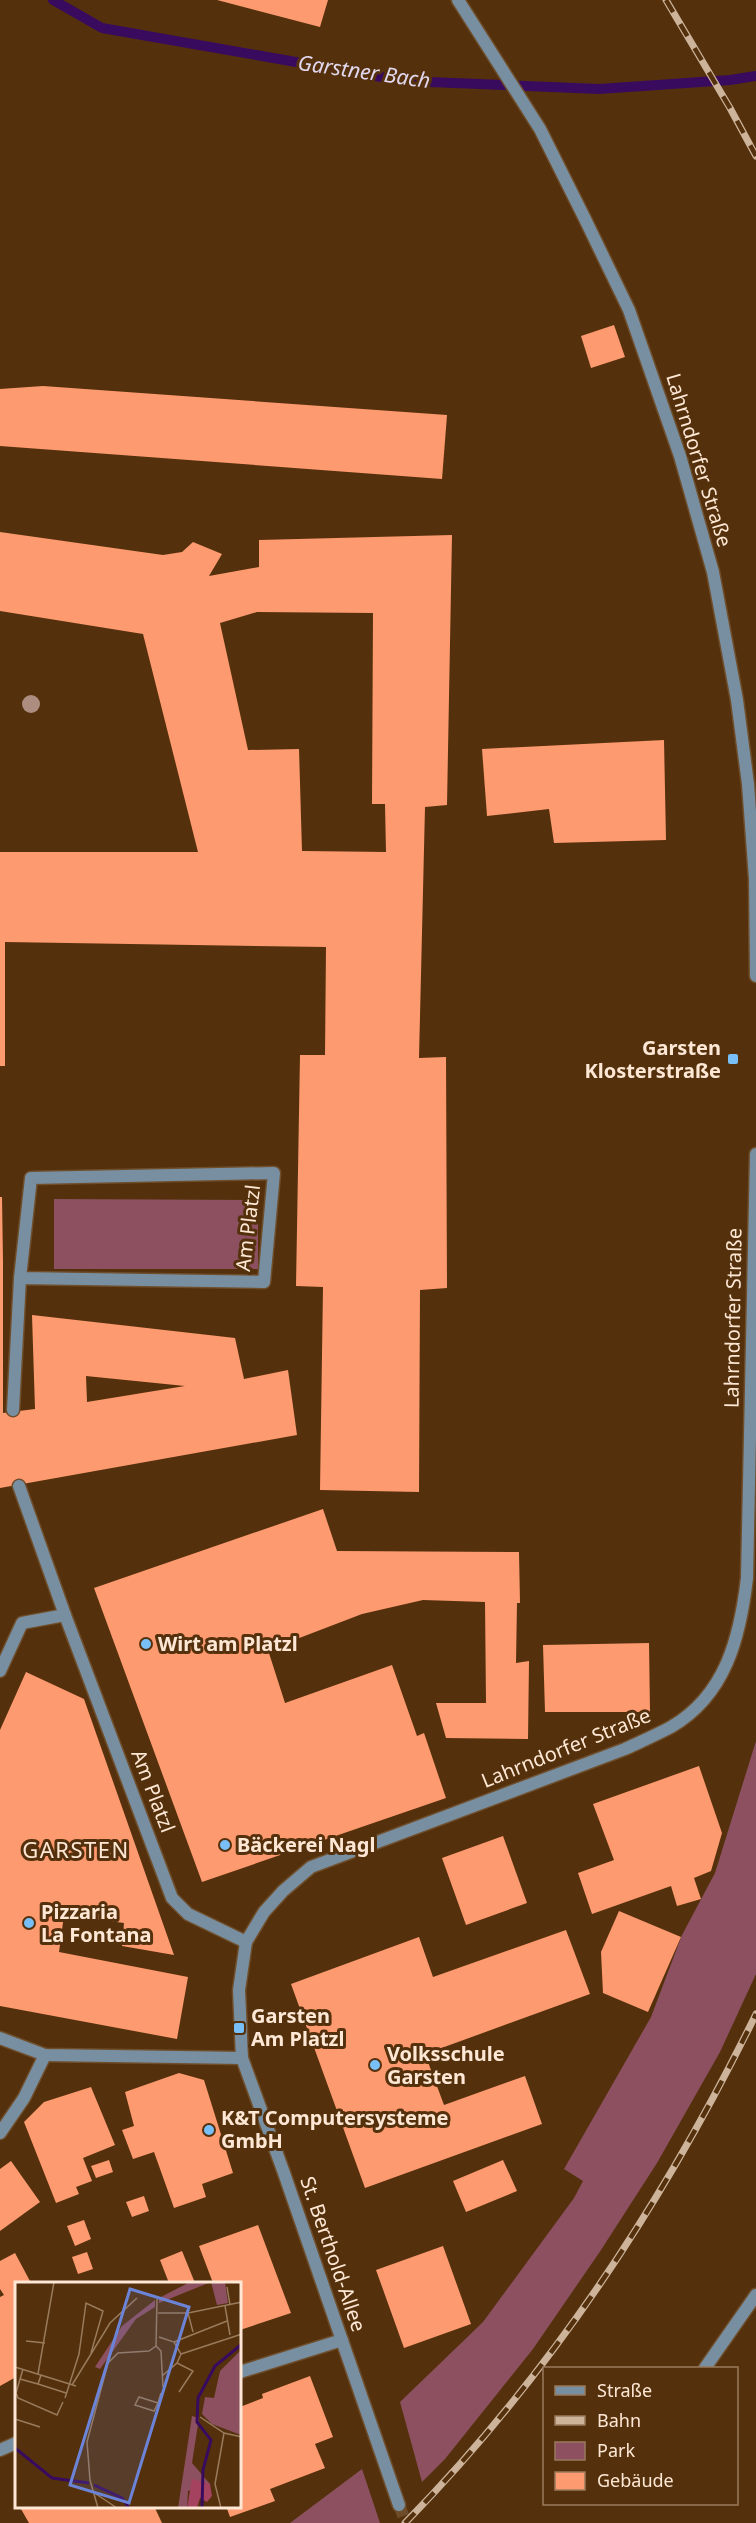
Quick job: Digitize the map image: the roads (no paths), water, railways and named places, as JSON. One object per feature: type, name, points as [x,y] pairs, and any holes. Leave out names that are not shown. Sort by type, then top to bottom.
[{"type":"street","name":"Lahrndorfer Straße","points":[[457,0],[540,129],[628,310],[680,456],[712,572],[737,700],[748,784],[754,879],[756,976]]},
{"type":"street","name":"Lahrndorfer Straße","points":[[246,1942],[264,1912],[283,1891],[311,1867],[625,1749],[672,1726],[699,1706],[715,1683],[731,1656],[742,1617],[747,1578],[756,1154]]},
{"type":"street","name":"Am Platzl","points":[[13,1410],[20,1278],[32,1178],[274,1173],[264,1282],[20,1278]]},
{"type":"street","name":"Am Platzl","points":[[19,1486],[65,1616],[172,1898],[188,1914],[246,1942]]},
{"type":"street","points":[[0,1671],[22,1623],[65,1616]]},
{"type":"street","name":"St. Berthold-Allee","points":[[246,1942],[239,1990],[242,2058],[399,2505]]},
{"type":"street","points":[[0,2038],[45,2055],[242,2058]]},
{"type":"street","points":[[0,2133],[24,2098],[45,2055]]},
{"type":"street","points":[[706,2367],[756,2295]]},
{"type":"street","points":[[242,2371],[342,2340]]},
{"type":"street","points":[[0,2450],[15,2443]]},
{"type":"waterway","name":"Garstner Bach","points":[[53,0],[102,28],[404,81],[599,89],[730,80],[756,76]]},
{"type":"tunnel","points":[[399,2505],[406,2523]]},
{"type":"railway","points":[[666,0],[756,156]]},
{"type":"railway","points":[[405,2523],[508,2407],[556,2346],[601,2283],[683,2151],[756,2014]]},
{"type":"place","name":"Garsten Klosterstraße","points":[[733,1059]]},
{"type":"place","name":"Wirt am Platzl","points":[[146,1644]]},
{"type":"place","name":"Bäckerei Nagl","points":[[225,1845]]},
{"type":"place","name":"Pizzaria La Fontana","points":[[29,1923]]},
{"type":"place","name":"Garsten Am Platzl","points":[[239,2028]]},
{"type":"place","name":"Volksschule Garsten","points":[[375,2065]]},
{"type":"place","name":"K&T Computersysteme GmbH","points":[[209,2130]]},
{"type":"district","name":"GARSTEN","points":[[76,1850]]}]
